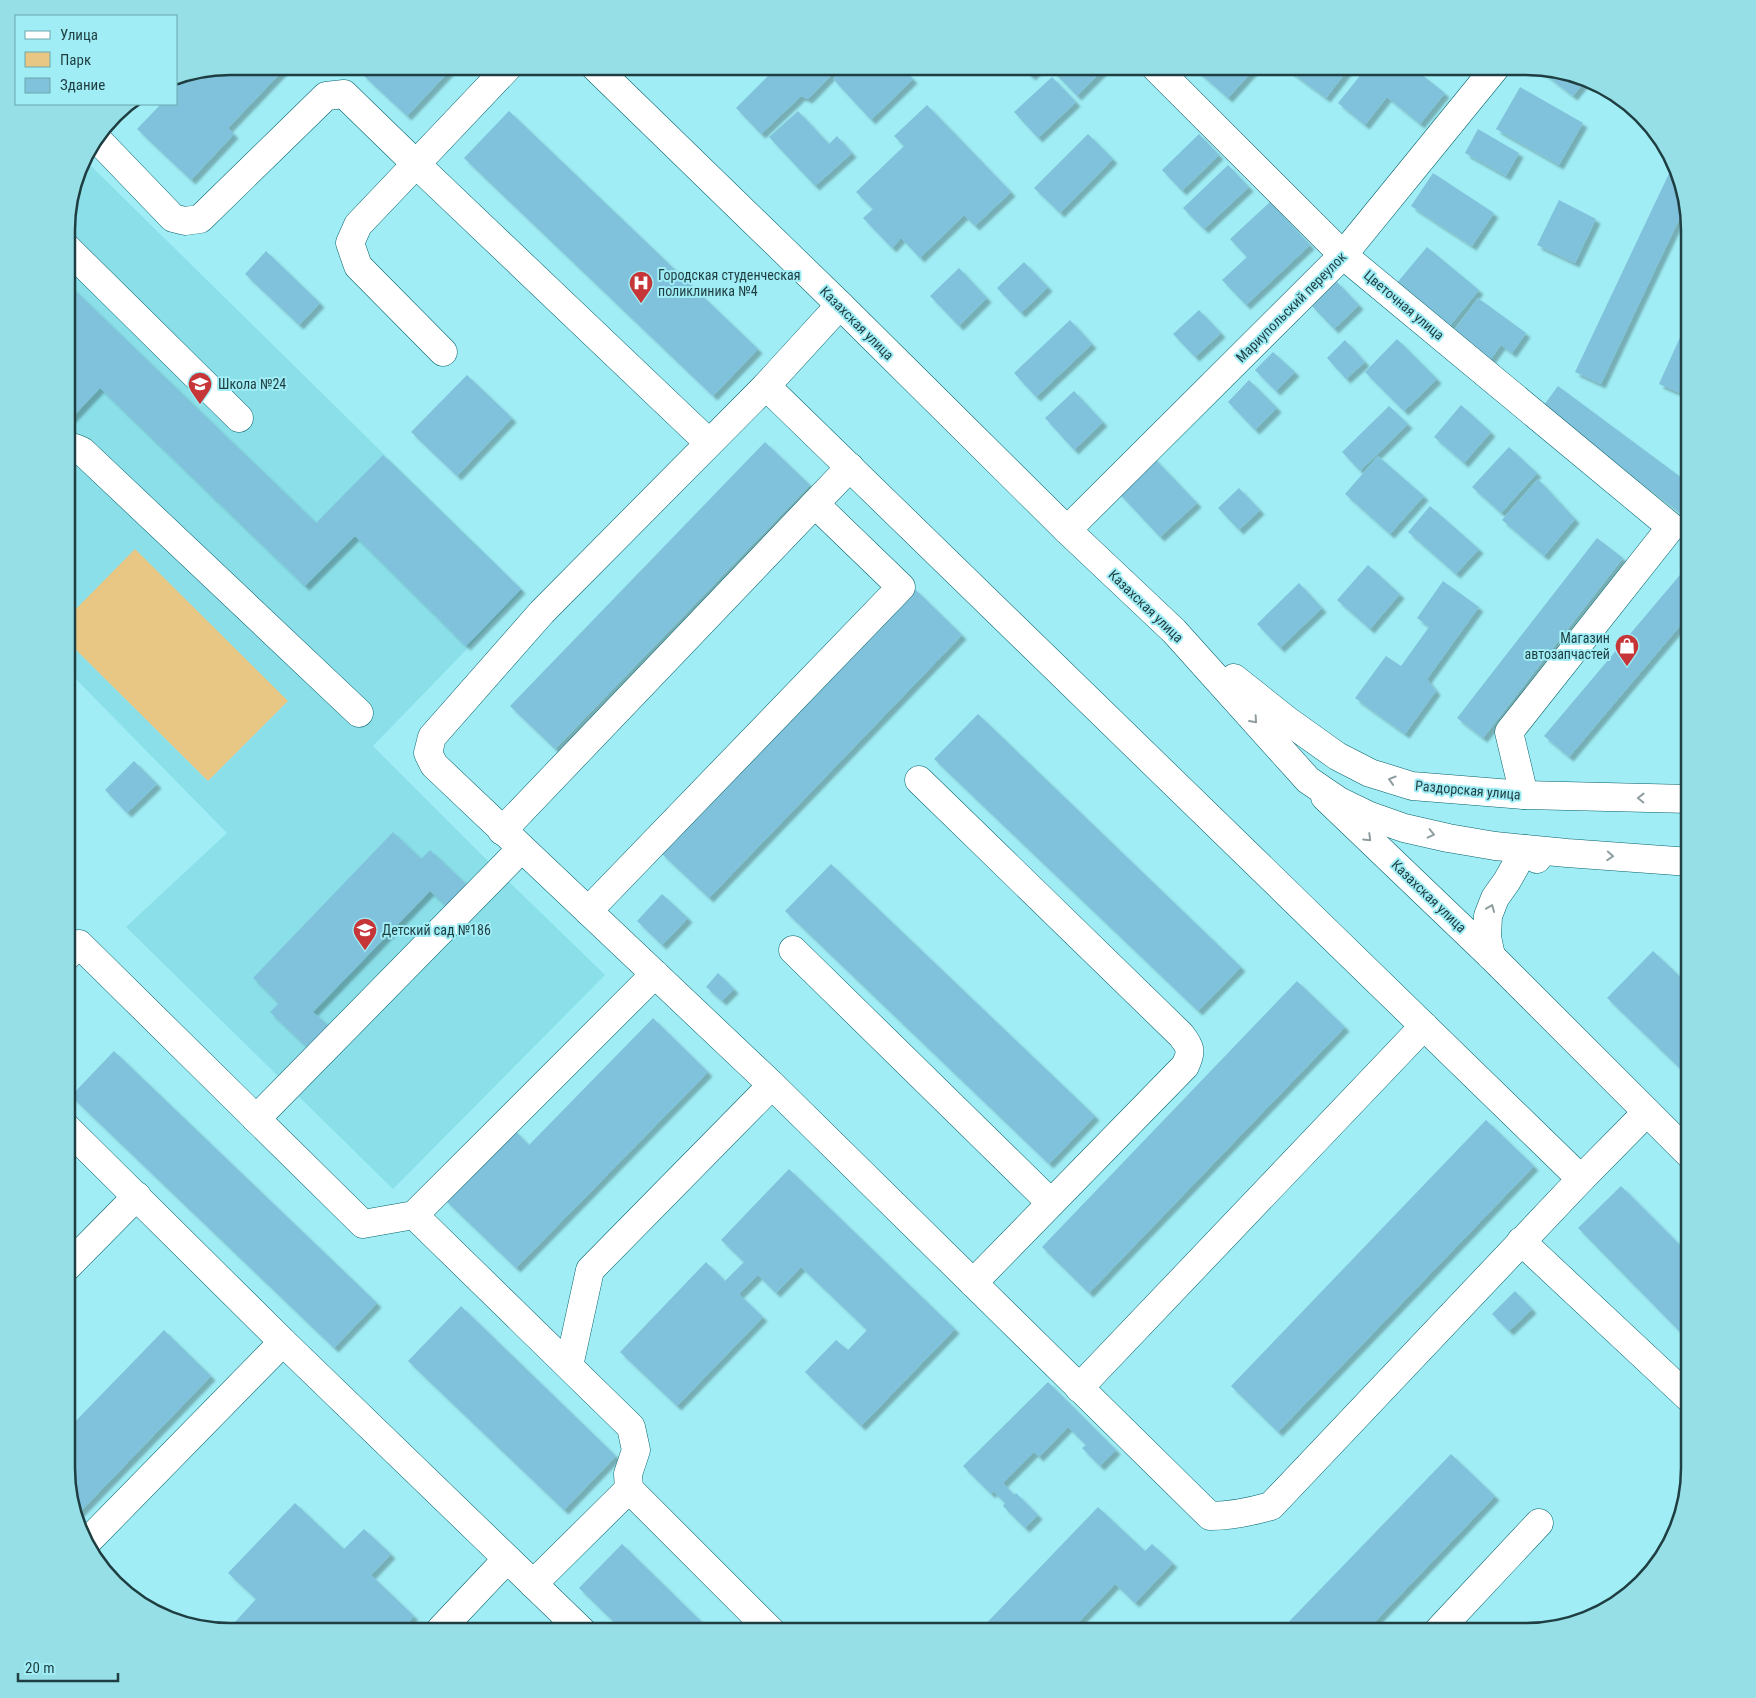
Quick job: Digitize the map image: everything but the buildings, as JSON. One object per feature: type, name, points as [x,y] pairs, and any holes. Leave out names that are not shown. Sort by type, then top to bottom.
[{"type":"main road","points":[[443,352],[358,266],[350,243],[358,225],[500,75]]},
{"type":"main road","name":"Казахская улица","points":[[603,75],[840,305],[1066,530],[1174,631],[1308,780],[1491,956],[1681,1145]]},
{"type":"main road","name":"Цветочная улица","points":[[1163,75],[1343,255],[1671,526],[1510,732],[1524,795]]},
{"type":"main road","name":"Мариупольский переулок","points":[[1066,530],[1343,255],[1489,75]]},
{"type":"main road","points":[[101,144],[173,218],[185,221],[200,219],[326,96],[344,94],[710,443]]},
{"type":"main road","points":[[75,256],[239,418]]},
{"type":"main road","points":[[840,305],[766,386],[542,612],[432,737],[428,753],[434,766],[772,1085],[1210,1516],[1230,1516],[1253,1512],[1271,1506],[1581,1178],[1647,1112]]},
{"type":"main road","points":[[766,386],[1581,1178]]},
{"type":"main road","points":[[75,448],[82,451],[359,712]]},
{"type":"main road","points":[[256,1119],[850,467]]},
{"type":"main road","points":[[588,911],[901,587],[815,504]]},
{"type":"main road","name":"Раздорская улица","points":[[1174,631],[1288,721],[1338,756],[1370,773],[1412,786],[1524,795],[1681,799]]},
{"type":"main road","points":[[919,780],[1181,1035],[1189,1044],[1191,1054],[1185,1066],[973,1283]]},
{"type":"main road","points":[[1308,780],[1339,801],[1370,816],[1404,828],[1448,838],[1525,849],[1681,861]]},
{"type":"main road","points":[[1491,956],[1487,937],[1488,916],[1495,898],[1525,849]]},
{"type":"main road","points":[[75,948],[79,944],[363,1224],[414,1214],[655,974]]},
{"type":"main road","points":[[793,950],[1051,1203]]},
{"type":"main road","points":[[1079,1388],[1424,1026]]},
{"type":"main road","points":[[569,1366],[590,1270],[772,1085]]},
{"type":"main road","points":[[75,1136],[574,1623]]},
{"type":"main road","points":[[75,1259],[137,1196]]},
{"type":"main road","points":[[414,1214],[631,1427],[636,1450],[628,1474],[629,1489],[763,1623]]},
{"type":"main road","points":[[1521,1241],[1681,1391]]},
{"type":"main road","points":[[92,1537],[284,1342]]},
{"type":"main road","points":[[533,1584],[629,1489]]},
{"type":"main road","points":[[1449,1623],[1540,1524]]},
{"type":"main road","points":[[447,1623],[507,1559]]},
{"type":"shaded area","name":"Школа №24","points":[[91,166],[523,591],[373,746],[605,975],[393,1189],[126,927],[227,833],[75,678],[75,220],[78,200],[88,170]]},
{"type":"green space","points":[[135,549],[288,701],[208,781],[75,649],[75,610]]},
{"type":"place","name":"Городская студенческая поликлиника №4","points":[[641,304]]},
{"type":"place","name":"Школа №24","points":[[200,405]]},
{"type":"place","name":"Магазин автозапчастей","points":[[1627,667]]},
{"type":"place","name":"Детский сад №186","points":[[365,951]]}]
